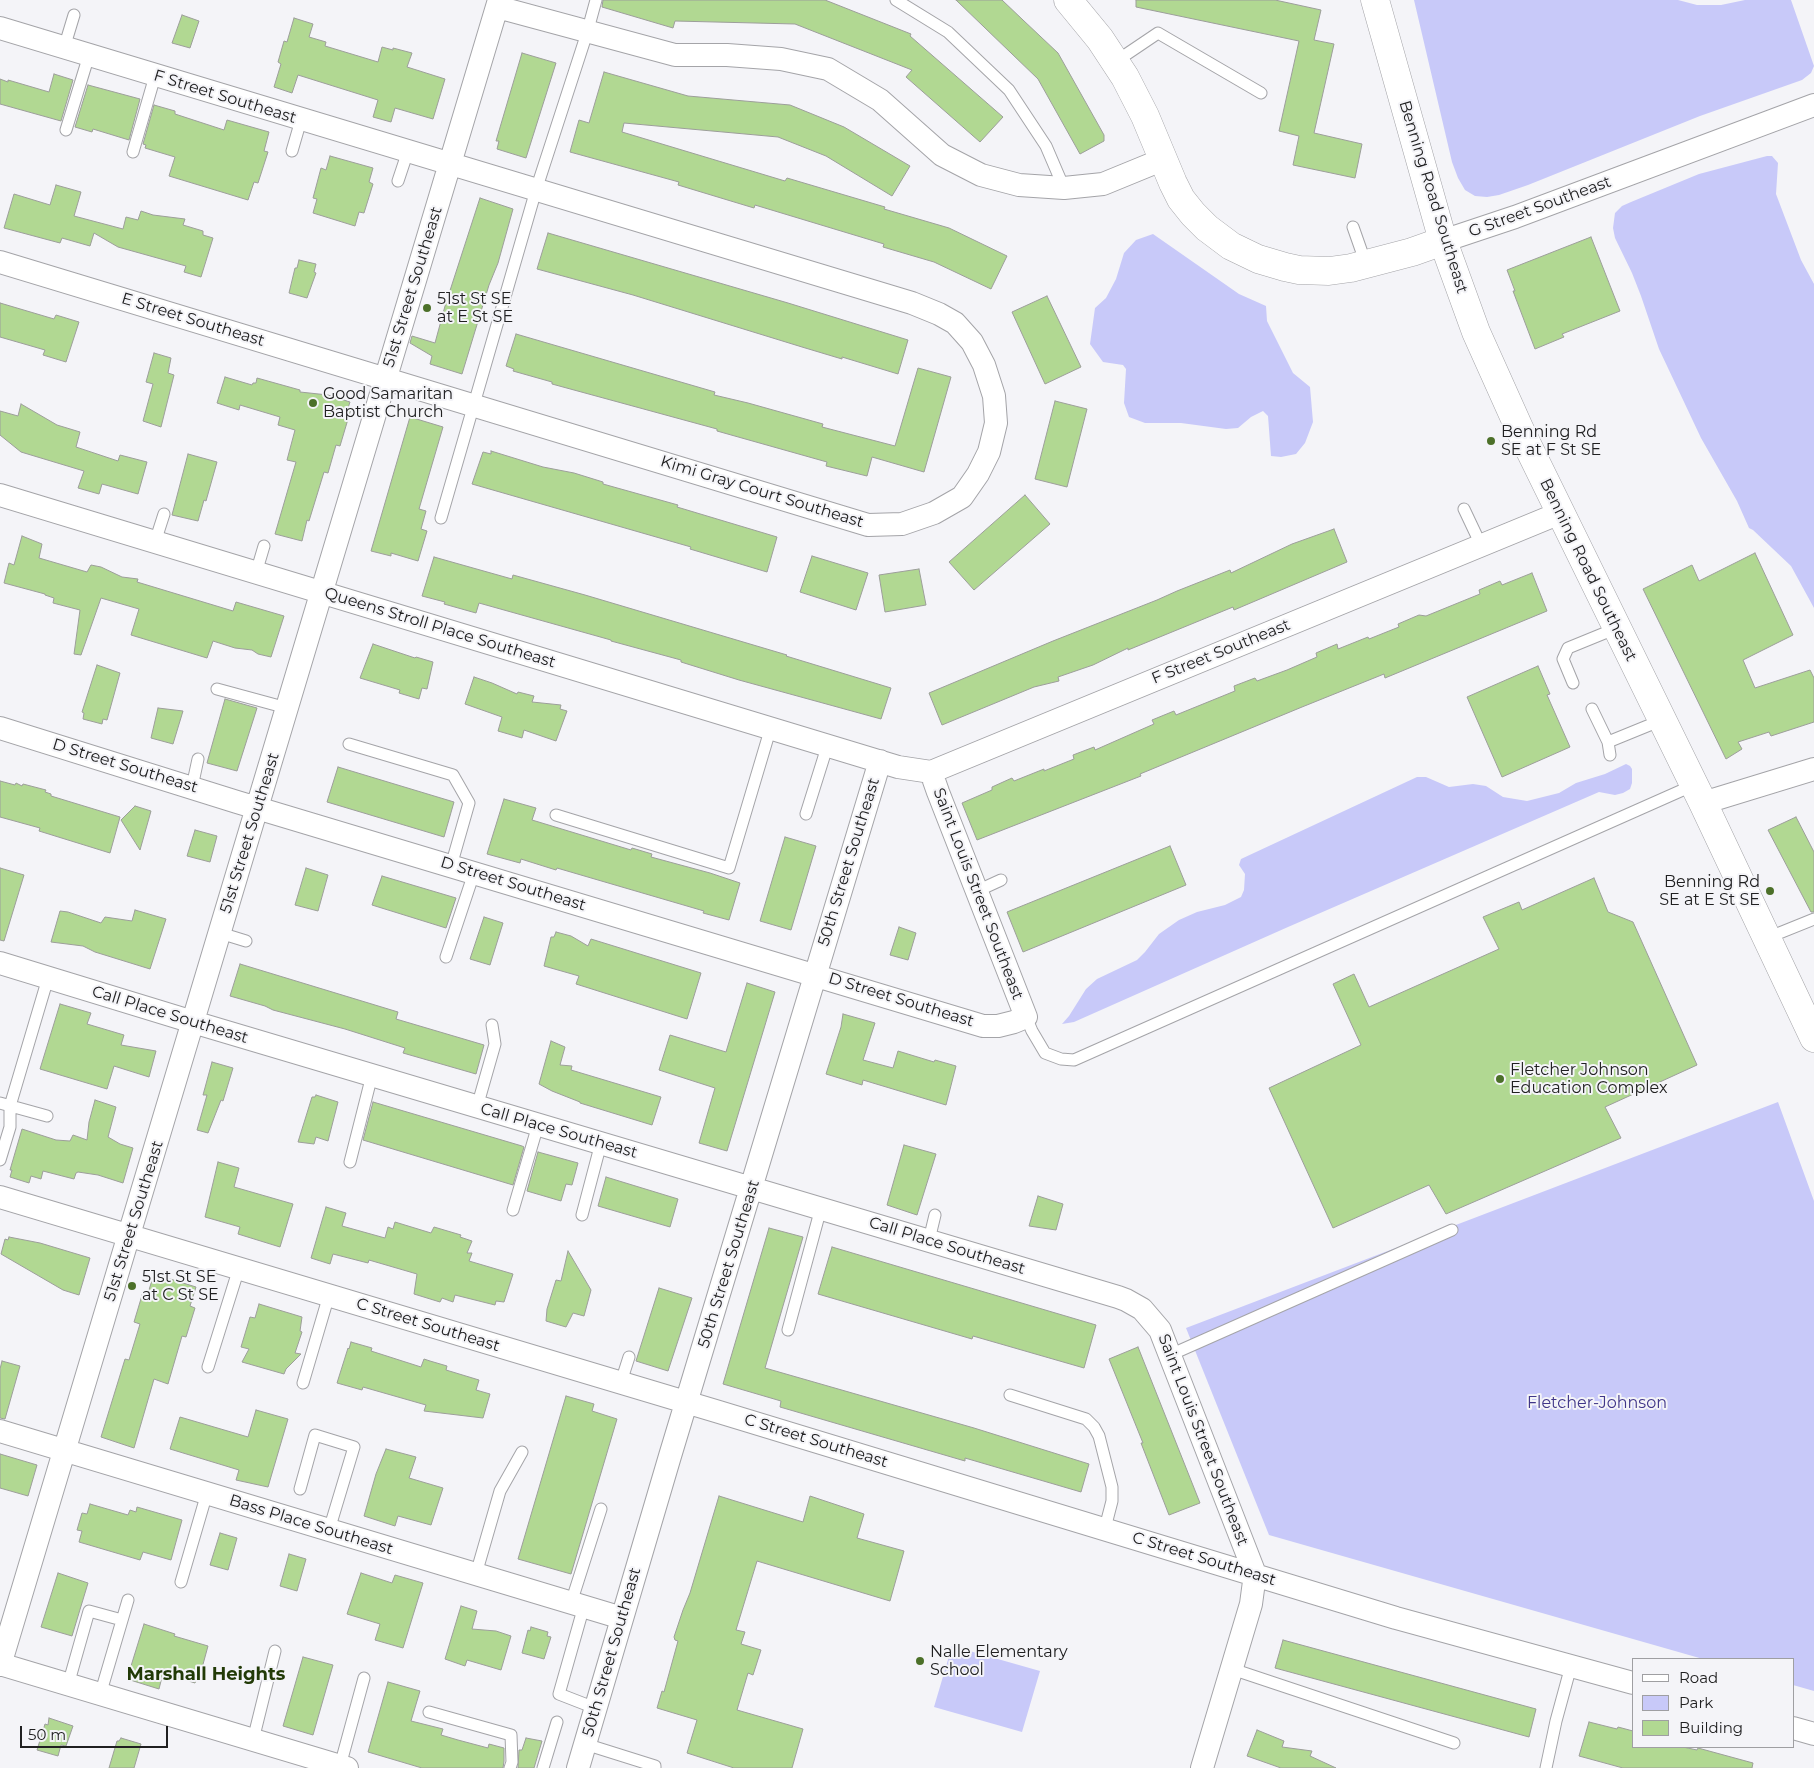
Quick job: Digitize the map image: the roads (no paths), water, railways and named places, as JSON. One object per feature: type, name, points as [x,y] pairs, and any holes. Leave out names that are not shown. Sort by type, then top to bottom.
[{"type":"main road","name":"G Street Southeast","points":[[1068,0],[1100,39],[1115,62],[1145,116],[1177,191],[1193,214],[1215,234],[1240,251],[1268,262],[1299,270],[1329,271],[1412,252],[1443,241]]},
{"type":"main road","name":"Benning Road Southeast","points":[[1375,0],[1443,241],[1476,332],[1560,513],[1812,1028]]},
{"type":"street","points":[[498,4],[587,33],[675,55],[727,55],[781,59],[828,69],[880,100],[942,155],[981,175],[1019,185],[1064,188],[1103,184],[1164,159]]},
{"type":"street","name":"51st Street Southeast","points":[[0,1664],[130,1236],[498,4]]},
{"type":"street","name":"F Street Southeast","points":[[0,28],[450,164]]},
{"type":"street","name":"G Street Southeast","points":[[1443,241],[1515,217],[1814,105]]},
{"type":"street","name":"Kimi Gray Court Southeast","points":[[386,378],[868,525],[902,524],[934,513],[962,497],[978,474],[989,452],[996,424],[994,396],[984,365],[972,342],[955,323],[939,314],[902,300],[450,164]]},
{"type":"street","name":"E Street Southeast","points":[[0,262],[386,378]]},
{"type":"street","name":"Queens Stroll Place Southeast","points":[[0,495],[880,761]]},
{"type":"street","name":"F Street Southeast","points":[[932,772],[1560,513]]},
{"type":"street","name":"D Street Southeast","points":[[0,728],[983,1026],[998,1026],[1026,1017]]},
{"type":"street","points":[[880,761],[932,772]]},
{"type":"street","name":"50th Street Southeast","points":[[578,1768],[880,761]]},
{"type":"street","points":[[1698,794],[1814,769]]},
{"type":"street","name":"Saint Louis Street Southeast","points":[[932,772],[938,792],[1026,1017]]},
{"type":"street","name":"Call Place Southeast","points":[[0,963],[1118,1297]]},
{"type":"street","name":"C Street Southeast","points":[[0,1197],[621,1382],[1396,1618],[1632,1684]]},
{"type":"street","name":"Saint Louis Street Southeast","points":[[1118,1297],[1134,1304],[1149,1315],[1160,1330],[1255,1574]]},
{"type":"street","name":"Bass Place Southeast","points":[[0,1431],[622,1618]]},
{"type":"street","points":[[1202,1768],[1251,1604],[1255,1574]]},
{"type":"street","points":[[0,1664],[343,1767]]},
{"type":"street","points":[[1794,1728],[1814,1734]]},
{"type":"lane","points":[[441,518],[536,190],[596,0]]},
{"type":"lane","points":[[896,0],[948,32],[1010,90],[1046,146],[1064,188]]},
{"type":"lane","points":[[64,48],[74,15]]},
{"type":"lane","points":[[1115,62],[1158,33],[1261,93]]},
{"type":"lane","points":[[66,130],[89,55]]},
{"type":"lane","points":[[133,152],[155,76]]},
{"type":"lane","points":[[292,151],[301,120]]},
{"type":"lane","points":[[398,181],[408,151]]},
{"type":"lane","points":[[1353,227],[1366,264]]},
{"type":"lane","points":[[1464,509],[1481,546]]},
{"type":"lane","points":[[155,542],[164,514]]},
{"type":"lane","points":[[256,573],[264,546]]},
{"type":"lane","points":[[1574,683],[1563,658],[1564,653],[1568,648],[1616,628]]},
{"type":"lane","points":[[216,689],[287,708]]},
{"type":"lane","points":[[1592,709],[1608,742],[1610,755]]},
{"type":"lane","points":[[1608,742],[1662,720]]},
{"type":"lane","points":[[556,815],[729,868],[771,727]]},
{"type":"lane","points":[[349,744],[453,775],[468,802],[451,866]]},
{"type":"lane","points":[[806,814],[828,744]]},
{"type":"lane","points":[[192,787],[198,758]]},
{"type":"lane","points":[[1026,1017],[1045,1052],[1061,1059],[1074,1060],[1698,794]]},
{"type":"lane","points":[[446,957],[474,873]]},
{"type":"lane","points":[[976,891],[1001,880]]},
{"type":"lane","points":[[1767,938],[1814,919]]},
{"type":"lane","points":[[220,933],[246,941]]},
{"type":"lane","points":[[0,1160],[10,1127],[5,1104],[48,978]]},
{"type":"lane","points":[[477,1107],[495,1044],[492,1025]]},
{"type":"lane","points":[[350,1162],[372,1075]]},
{"type":"lane","points":[[5,1104],[47,1116]]},
{"type":"lane","points":[[514,1210],[538,1125]]},
{"type":"lane","points":[[582,1215],[601,1143]]},
{"type":"lane","points":[[788,1330],[821,1208]]},
{"type":"lane","points":[[929,1240],[935,1215]]},
{"type":"lane","points":[[1170,1354],[1452,1230]]},
{"type":"lane","points":[[208,1367],[239,1268]]},
{"type":"lane","points":[[303,1383],[329,1295]]},
{"type":"lane","points":[[621,1382],[629,1357]]},
{"type":"lane","points":[[1010,1395],[1086,1419],[1094,1427],[1099,1436],[1112,1487],[1112,1501],[1105,1528]]},
{"type":"lane","points":[[300,1489],[315,1435],[354,1447],[329,1530]]},
{"type":"lane","points":[[476,1574],[500,1491],[522,1452]]},
{"type":"lane","points":[[181,1582],[207,1493]]},
{"type":"lane","points":[[596,1708],[559,1694],[601,1509]]},
{"type":"lane","points":[[100,1695],[128,1600]]},
{"type":"lane","points":[[68,1685],[89,1611],[122,1620]]},
{"type":"lane","points":[[253,1740],[275,1651]]},
{"type":"lane","points":[[1546,1768],[1556,1720],[1571,1666]]},
{"type":"lane","points":[[1232,1669],[1454,1744]]},
{"type":"lane","points":[[343,1767],[364,1678]]},
{"type":"lane","points":[[429,1712],[510,1735],[512,1762],[510,1768]]},
{"type":"lane","points":[[543,1768],[557,1722]]},
{"type":"lane","points":[[585,1744],[655,1766],[654,1768]]},
{"type":"place","name":"51st St SE at E St SE","points":[[427,308]]},
{"type":"place","name":"Good Samaritan Baptist Church","points":[[313,403]]},
{"type":"place","name":"Benning Rd SE at F St SE","points":[[1491,441]]},
{"type":"place","name":"Benning Rd SE at E St SE","points":[[1770,891]]},
{"type":"place","name":"Fletcher Johnson Education Complex","points":[[1500,1079]]},
{"type":"place","name":"51st St SE at C St SE","points":[[132,1286]]},
{"type":"place","name":"Nalle Elementary School","points":[[920,1661]]},
{"type":"district","name":"Marshall Heights","points":[[206,1675]]},
{"type":"park label","name":"Fletcher-Johnson","points":[[1597,1403]]}]
